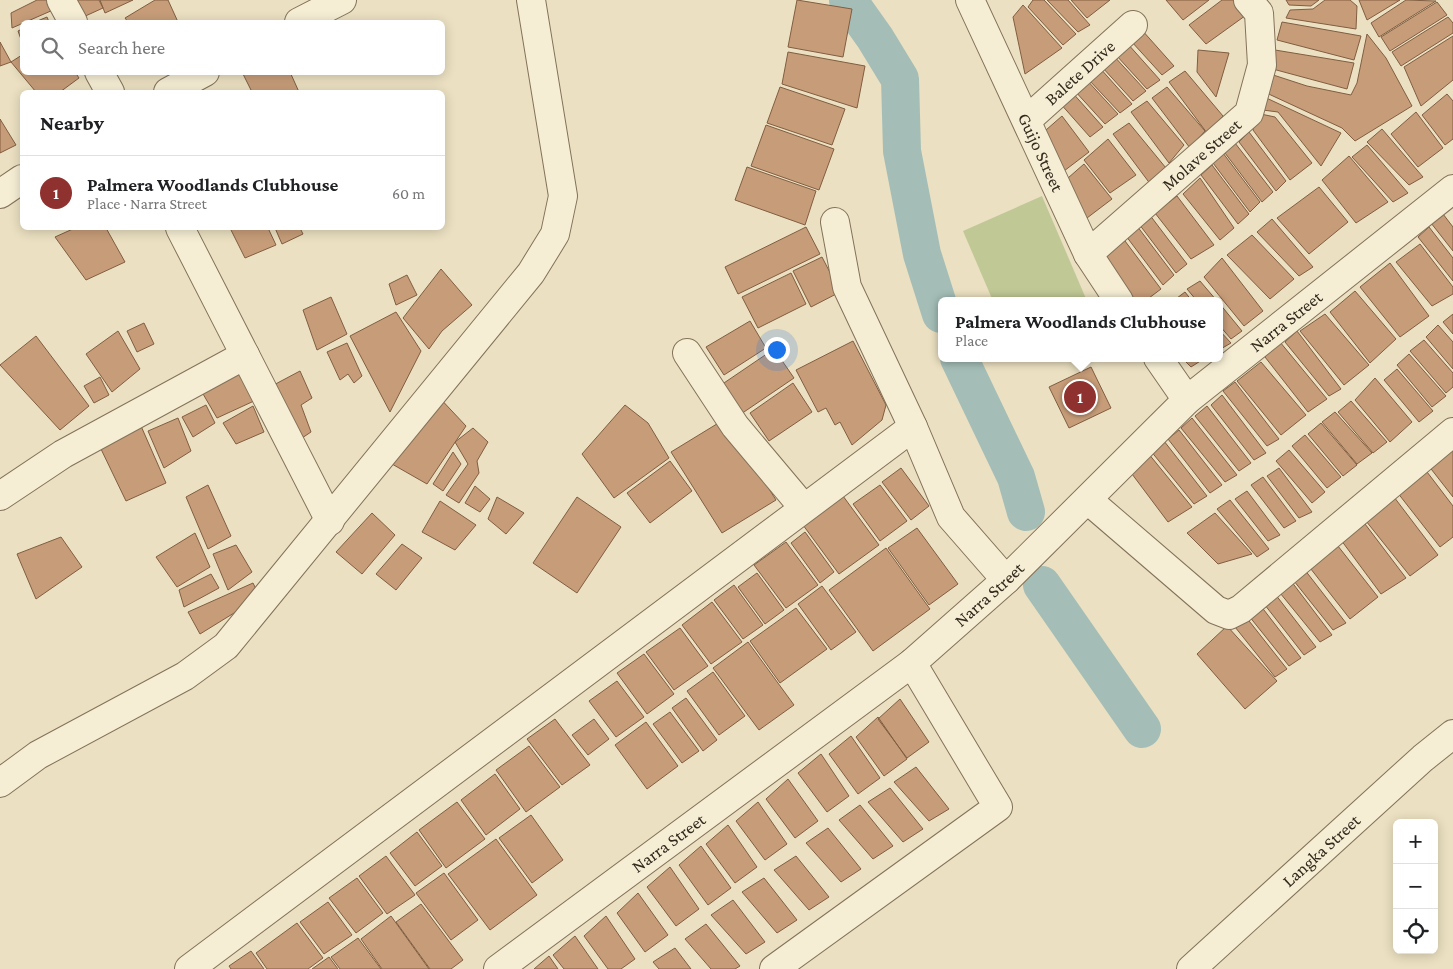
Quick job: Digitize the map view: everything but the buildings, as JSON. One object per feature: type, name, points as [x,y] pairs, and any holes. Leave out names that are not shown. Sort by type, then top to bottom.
[{"type":"street","points":[[62,0],[72,20]]},
{"type":"street","points":[[303,20],[342,0]]},
{"type":"street","points":[[0,783],[38,755],[185,676],[226,646],[532,273],[555,234],[564,196],[531,0]]},
{"type":"street","name":"Guijo Street","points":[[970,0],[1088,254],[1116,297]]},
{"type":"street","name":"Molave Street","points":[[1088,254],[1249,113],[1262,65],[1259,13],[1248,0]]},
{"type":"street","name":"Balete Drive","points":[[1027,120],[1133,25]]},
{"type":"street","points":[[102,75],[109,90]]},
{"type":"street","points":[[172,90],[200,75]]},
{"type":"street","points":[[0,194],[20,181]]},
{"type":"street","name":"Narra Street","points":[[498,969],[912,663],[1006,580],[1187,400],[1453,189]]},
{"type":"street","points":[[835,222],[847,286],[913,427],[951,517],[1006,580]]},
{"type":"street","points":[[181,230],[330,521]]},
{"type":"street","points":[[686,353],[735,426],[803,507]]},
{"type":"street","points":[[0,496],[63,454],[245,355]]},
{"type":"street","points":[[1161,362],[1187,400]]},
{"type":"street","points":[[189,969],[803,507],[913,427]]},
{"type":"street","points":[[1088,500],[1216,610],[1229,615],[1241,609],[1453,432]]},
{"type":"street","points":[[774,969],[998,807],[912,663]]},
{"type":"street","name":"Langka Street","points":[[1191,969],[1423,758],[1453,734]]},
{"type":"green space","points":[[1042,196],[1085,297],[991,297],[963,231]]},
{"type":"waterway","points":[[848,0],[875,38],[900,79],[902,151],[922,254],[938,305]]},
{"type":"waterway","points":[[961,362],[1016,477],[1026,512]]},
{"type":"waterway","points":[[1042,585],[1142,729]]},
{"type":"place","name":"Palmera Woodlands Clubhouse","points":[[1080,397]]}]
